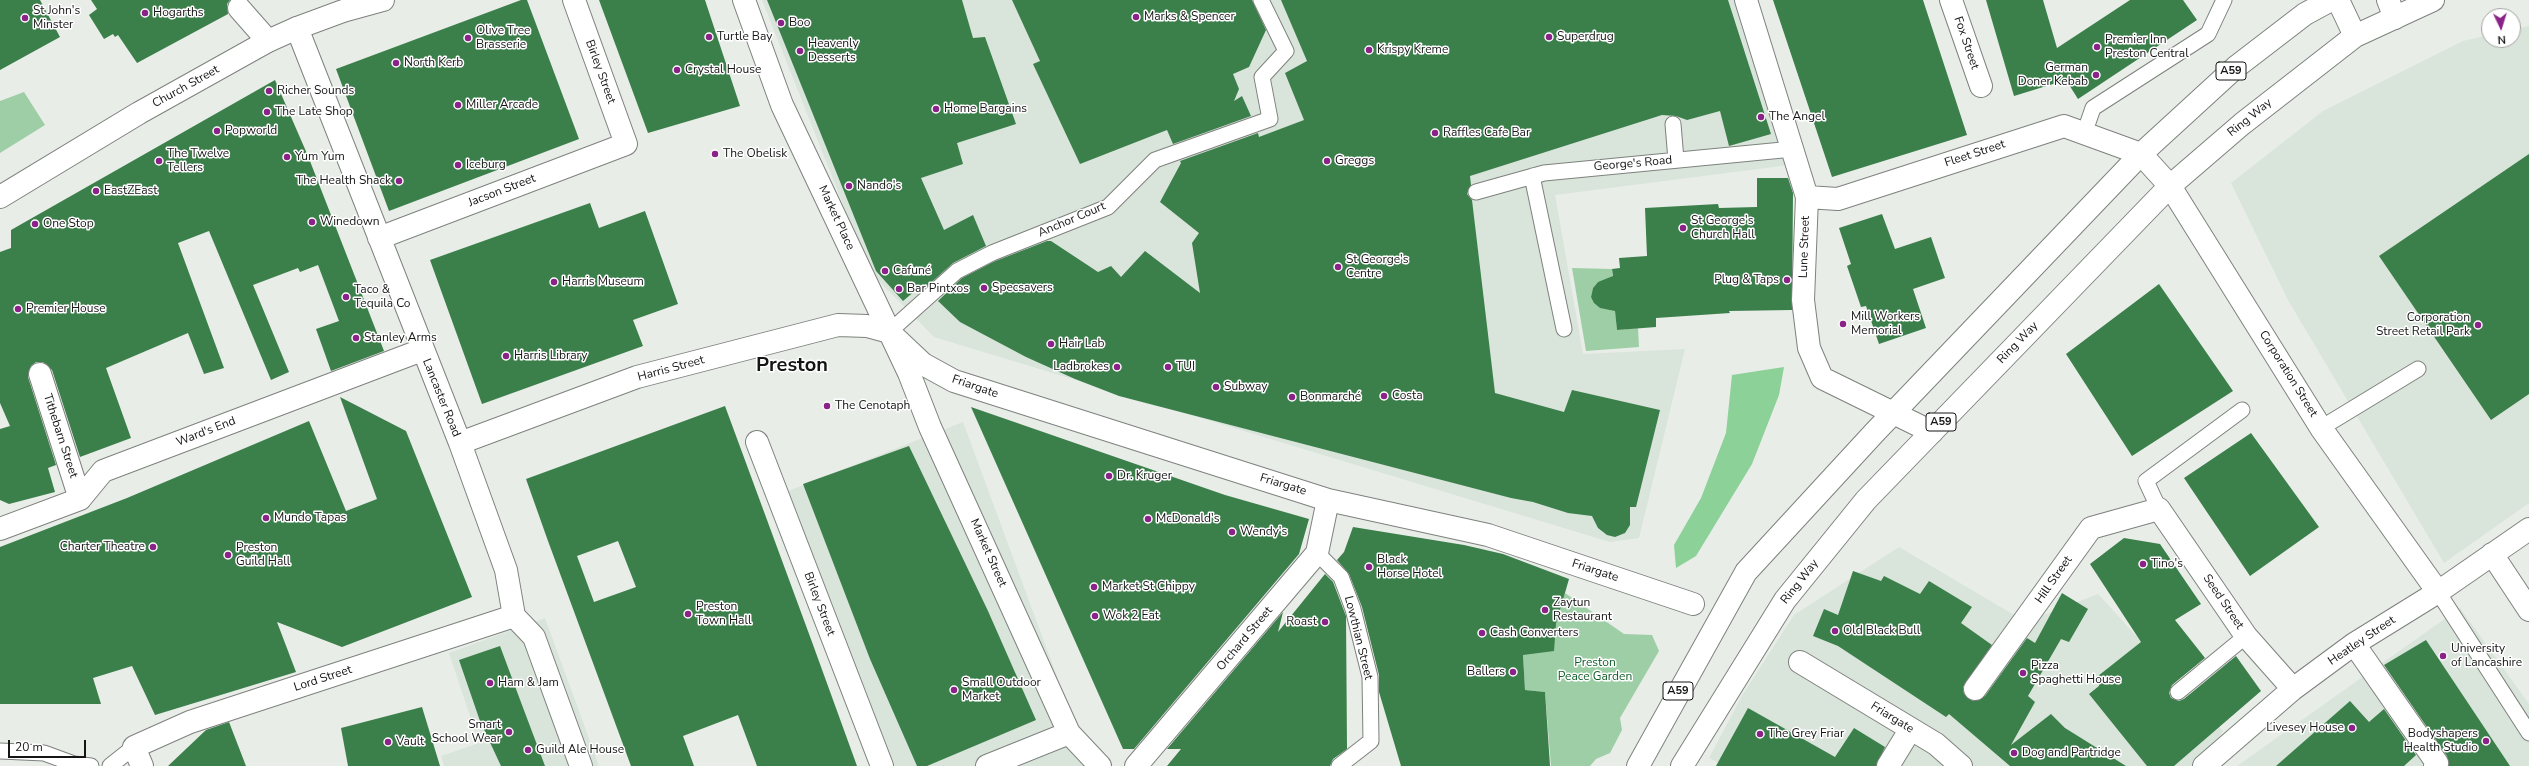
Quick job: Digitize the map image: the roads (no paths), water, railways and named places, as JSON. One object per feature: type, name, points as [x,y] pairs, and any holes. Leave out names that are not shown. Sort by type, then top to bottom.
[{"type":"main road","name":"Church Street","points":[[0,197],[139,113],[268,41],[341,6],[383,0]]},
{"type":"main road","name":"Birley Street","points":[[574,0],[626,144]]},
{"type":"main road","name":"Market Place","points":[[744,0],[782,104],[889,332]]},
{"type":"main road","name":"Lune Street","points":[[1746,0],[1807,197],[1804,300],[1809,348],[1822,378],[1859,398],[1894,412],[1932,432]]},
{"type":"main road","name":"Fox Street","points":[[1951,0],[1981,86]]},
{"type":"main road","name":"A59","points":[[1638,766],[1746,572],[1894,412],[2141,154],[2236,66],[2305,14],[2331,0]]},
{"type":"main road","points":[[2338,0],[2356,36]]},
{"type":"main road","name":"Ring Way","points":[[1682,766],[1785,600],[1866,500],[2170,186],[2242,124],[2391,9],[2433,0]]},
{"type":"main road","points":[[240,8],[268,41]]},
{"type":"main road","name":"Lancaster Road","points":[[297,28],[460,444],[506,570],[514,616]]},
{"type":"main road","name":"Fleet Street","points":[[1807,197],[1838,199],[2064,126],[2141,154]]},
{"type":"main road","name":"Jacson Street","points":[[379,238],[626,144]]},
{"type":"main road","name":"Corporation Street","points":[[2141,154],[2170,186],[2321,428],[2438,592]]},
{"type":"main road","name":"Harris Street","points":[[460,444],[637,377],[838,325],[867,326],[889,332]]},
{"type":"main road","name":"Friargate","points":[[889,332],[923,364],[954,381],[1328,500],[1488,535],[1693,604]]},
{"type":"main road","name":"Market Street","points":[[889,332],[1069,733],[1100,766]]},
{"type":"main road","name":"Ward's End","points":[[80,499],[103,471],[422,350]]},
{"type":"main road","name":"Tithebarn Street","points":[[40,374],[80,499]]},
{"type":"main road","name":"Birley Street","points":[[756,442],[882,766]]},
{"type":"main road","points":[[0,529],[80,499]]},
{"type":"main road","name":"Orchard Street","points":[[1136,766],[1317,553],[1328,500]]},
{"type":"main road","name":"Seed Street","points":[[2159,509],[2246,636],[2293,689]]},
{"type":"main road","name":"Hill Street","points":[[1975,689],[2091,528],[2159,509]]},
{"type":"main road","name":"Heatley Street","points":[[2204,766],[2293,689],[2354,644],[2438,592],[2529,529]]},
{"type":"main road","points":[[2492,554],[2529,610]]},
{"type":"main road","points":[[514,616],[534,637],[581,766]]},
{"type":"main road","name":"Lord Street","points":[[138,756],[190,722],[514,616]]},
{"type":"main road","points":[[2354,644],[2437,762],[2435,766]]},
{"type":"main road","name":"Friargate","points":[[1800,662],[1910,730],[1936,744],[1961,766]]},
{"type":"main road","points":[[1888,766],[1910,730]]},
{"type":"main road","points":[[986,766],[1069,733]]},
{"type":"lane","name":"Anchor Court","points":[[889,332],[957,271],[992,253],[1108,206],[1155,160],[1270,119],[1262,77],[1286,51],[1261,0]]},
{"type":"lane","points":[[2084,134],[2093,108],[2208,34],[2224,0]]},
{"type":"lane","points":[[1673,124],[1676,160]]},
{"type":"lane","name":"George's Road","points":[[1476,192],[1532,176],[1676,160],[1793,150]]},
{"type":"lane","points":[[1532,176],[1564,329]]},
{"type":"lane","points":[[2321,428],[2418,369]]},
{"type":"lane","points":[[2159,509],[2146,481],[2242,410]]},
{"type":"lane","name":"Lowthian Street","points":[[1317,553],[1341,577],[1353,609],[1370,677],[1371,741],[1339,766]]},
{"type":"lane","points":[[2438,592],[2529,733]]},
{"type":"lane","points":[[2178,692],[2246,636]]},
{"type":"lane","points":[[0,751],[44,753],[74,764],[91,766]]},
{"type":"lane","points":[[110,766],[138,756]]},
{"type":"place","name":"Hogarths","points":[[145,13]]},
{"type":"place","name":"Marks & Spencer","points":[[1136,17]]},
{"type":"place","name":"St John's Minster","points":[[25,18]]},
{"type":"place","name":"Boo","points":[[781,23]]},
{"type":"place","name":"Turtle Bay","points":[[709,37]]},
{"type":"place","name":"Superdrug","points":[[1549,37]]},
{"type":"place","name":"Olive Tree Brasserie","points":[[468,38]]},
{"type":"place","name":"Premier Inn Preston Central","points":[[2097,47]]},
{"type":"place","name":"Krispy Kreme","points":[[1369,50]]},
{"type":"place","name":"Heavenly Desserts","points":[[800,51]]},
{"type":"place","name":"North Kerb","points":[[396,63]]},
{"type":"place","name":"Crystal House","points":[[677,70]]},
{"type":"place","name":"German Doner Kebab","points":[[2096,75]]},
{"type":"place","name":"Richer Sounds","points":[[269,91]]},
{"type":"place","name":"Miller Arcade","points":[[458,105]]},
{"type":"place","name":"Home Bargains","points":[[936,109]]},
{"type":"place","name":"The Late Shop","points":[[267,112]]},
{"type":"place","name":"The Angel","points":[[1761,117]]},
{"type":"place","name":"Popworld","points":[[217,131]]},
{"type":"place","name":"Raffles Cafe Bar","points":[[1435,133]]},
{"type":"place","name":"The Obelisk","points":[[715,154]]},
{"type":"place","name":"Yum Yum","points":[[287,157]]},
{"type":"place","name":"The Twelve Tellers","points":[[159,161]]},
{"type":"place","name":"Greggs","points":[[1327,161]]},
{"type":"place","name":"Iceburg","points":[[458,165]]},
{"type":"place","name":"The Health Shack","points":[[399,181]]},
{"type":"place","name":"Nando's","points":[[849,186]]},
{"type":"place","name":"EastZEast","points":[[96,191]]},
{"type":"place","name":"Winedown","points":[[312,222]]},
{"type":"place","name":"One Stop","points":[[35,224]]},
{"type":"place","name":"St George's Church Hall","points":[[1683,228]]},
{"type":"place","name":"St George's Centre","points":[[1338,267]]},
{"type":"place","name":"Cafuné","points":[[885,271]]},
{"type":"place","name":"Plug & Taps","points":[[1787,280]]},
{"type":"place","name":"Harris Museum","points":[[554,282]]},
{"type":"place","name":"Specsavers","points":[[984,288]]},
{"type":"place","name":"Bar Pintxos","points":[[899,289]]},
{"type":"place","name":"Taco & Tequila Co","points":[[346,297]]},
{"type":"place","name":"Premier House","points":[[18,309]]},
{"type":"place","name":"Mill Workers Memorial","points":[[1843,324]]},
{"type":"place","name":"Corporation Street Retail Park","points":[[2478,325]]},
{"type":"place","name":"Stanley Arms","points":[[356,338]]},
{"type":"place","name":"Hair Lab","points":[[1051,344]]},
{"type":"place","name":"Harris Library","points":[[506,356]]},
{"type":"place","name":"Ladbrokes","points":[[1117,367]]},
{"type":"place","name":"TUI","points":[[1168,367]]},
{"type":"place","name":"Subway","points":[[1216,387]]},
{"type":"place","name":"Costa","points":[[1384,396]]},
{"type":"place","name":"Bonmarché","points":[[1292,397]]},
{"type":"place","name":"The Cenotaph","points":[[827,406]]},
{"type":"place","name":"Dr. Kruger","points":[[1109,476]]},
{"type":"place","name":"Mundo Tapas","points":[[266,518]]},
{"type":"place","name":"McDonald's","points":[[1148,519]]},
{"type":"place","name":"Wendy's","points":[[1232,532]]},
{"type":"place","name":"Charter Theatre","points":[[153,547]]},
{"type":"place","name":"Preston Guild Hall","points":[[228,555]]},
{"type":"place","name":"Tino's","points":[[2143,564]]},
{"type":"place","name":"Black Horse Hotel","points":[[1369,567]]},
{"type":"place","name":"Market St Chippy","points":[[1094,587]]},
{"type":"place","name":"Zaytun Restaurant","points":[[1545,610]]},
{"type":"place","name":"Preston Town Hall","points":[[688,614]]},
{"type":"place","name":"Wok 2 Eat","points":[[1095,616]]},
{"type":"place","name":"Roast","points":[[1325,622]]},
{"type":"place","name":"Old Black Bull","points":[[1835,631]]},
{"type":"place","name":"Cash Converters","points":[[1482,633]]},
{"type":"place","name":"University of Lancashire","points":[[2443,656]]},
{"type":"place","name":"Ballers","points":[[1513,672]]},
{"type":"place","name":"Pizza Spaghetti House","points":[[2023,673]]},
{"type":"place","name":"Ham & Jam","points":[[490,683]]},
{"type":"place","name":"Small Outdoor Market","points":[[954,690]]},
{"type":"place","name":"Livesey House","points":[[2352,728]]},
{"type":"place","name":"Smart School Wear","points":[[509,732]]},
{"type":"place","name":"The Grey Friar","points":[[1760,734]]},
{"type":"place","name":"Bodyshapers Health Studio","points":[[2486,741]]},
{"type":"place","name":"Vault","points":[[388,742]]},
{"type":"place","name":"Guild Ale House","points":[[528,750]]},
{"type":"place","name":"Dog and Partridge","points":[[2014,753]]},
{"type":"district","name":"Preston","points":[[792,366]]},
{"type":"park label","name":"Preston Peace Garden","points":[[1595,670]]}]
